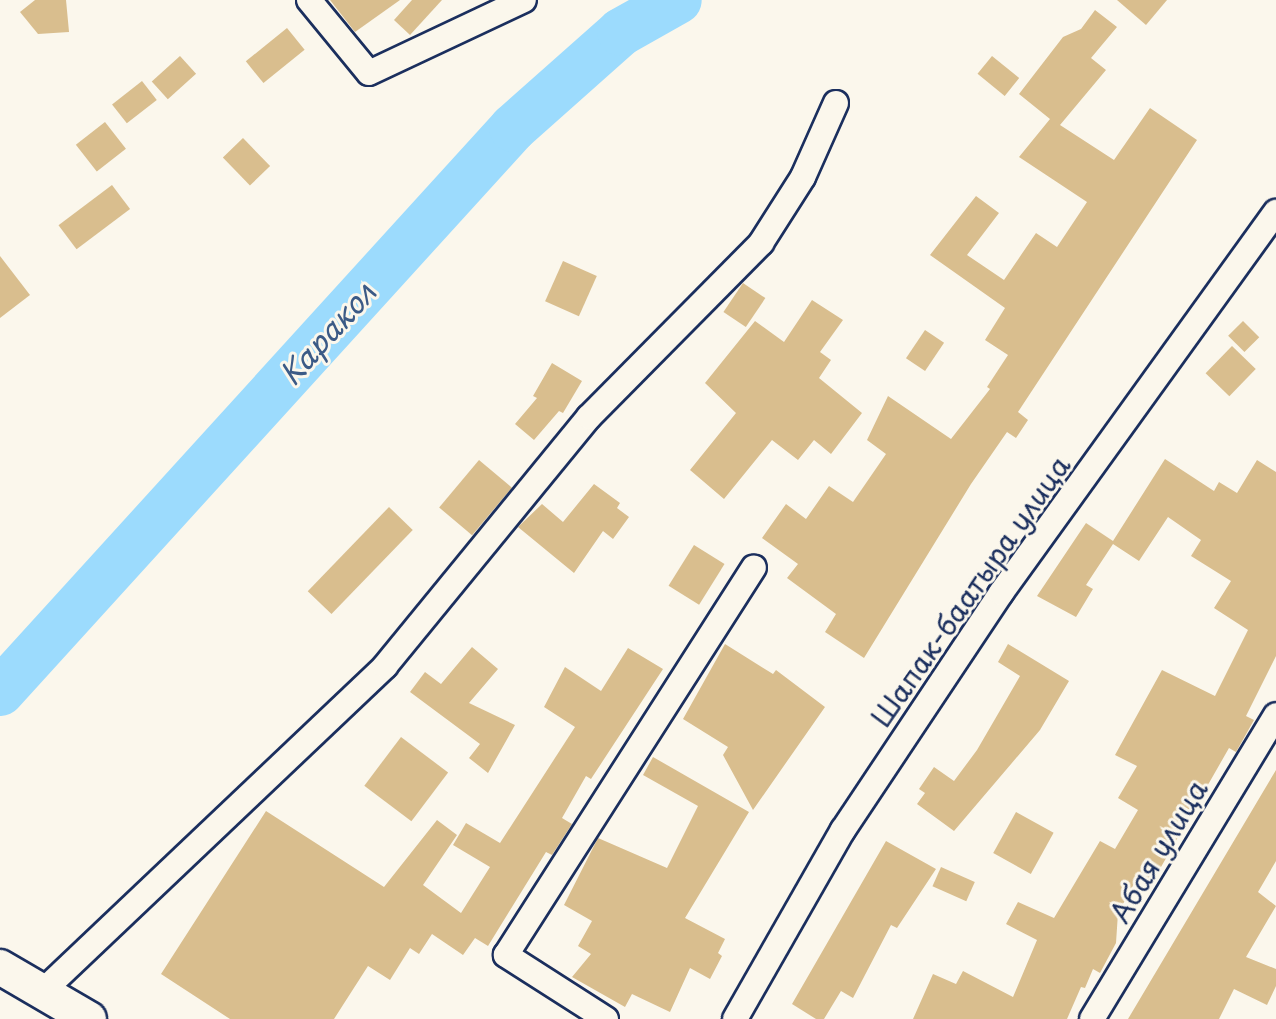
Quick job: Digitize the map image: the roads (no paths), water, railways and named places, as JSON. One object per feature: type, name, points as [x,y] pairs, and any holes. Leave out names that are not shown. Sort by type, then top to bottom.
[{"type":"main road","points":[[0,967],[89,1019]]},
{"type":"street","points":[[309,0],[369,73],[524,0]]},
{"type":"street","points":[[43,991],[385,666],[589,417],[761,243],[803,177],[836,103]]},
{"type":"street","name":"Шапак-баатыра улица","points":[[735,1019],[843,830],[1001,593],[1276,212]]},
{"type":"street","points":[[606,1019],[506,955],[754,567]]},
{"type":"street","name":"Абая улица","points":[[1092,1019],[1276,715]]},
{"type":"waterway","name":"Каракол","points":[[0,692],[513,128],[621,32],[678,0]]}]
